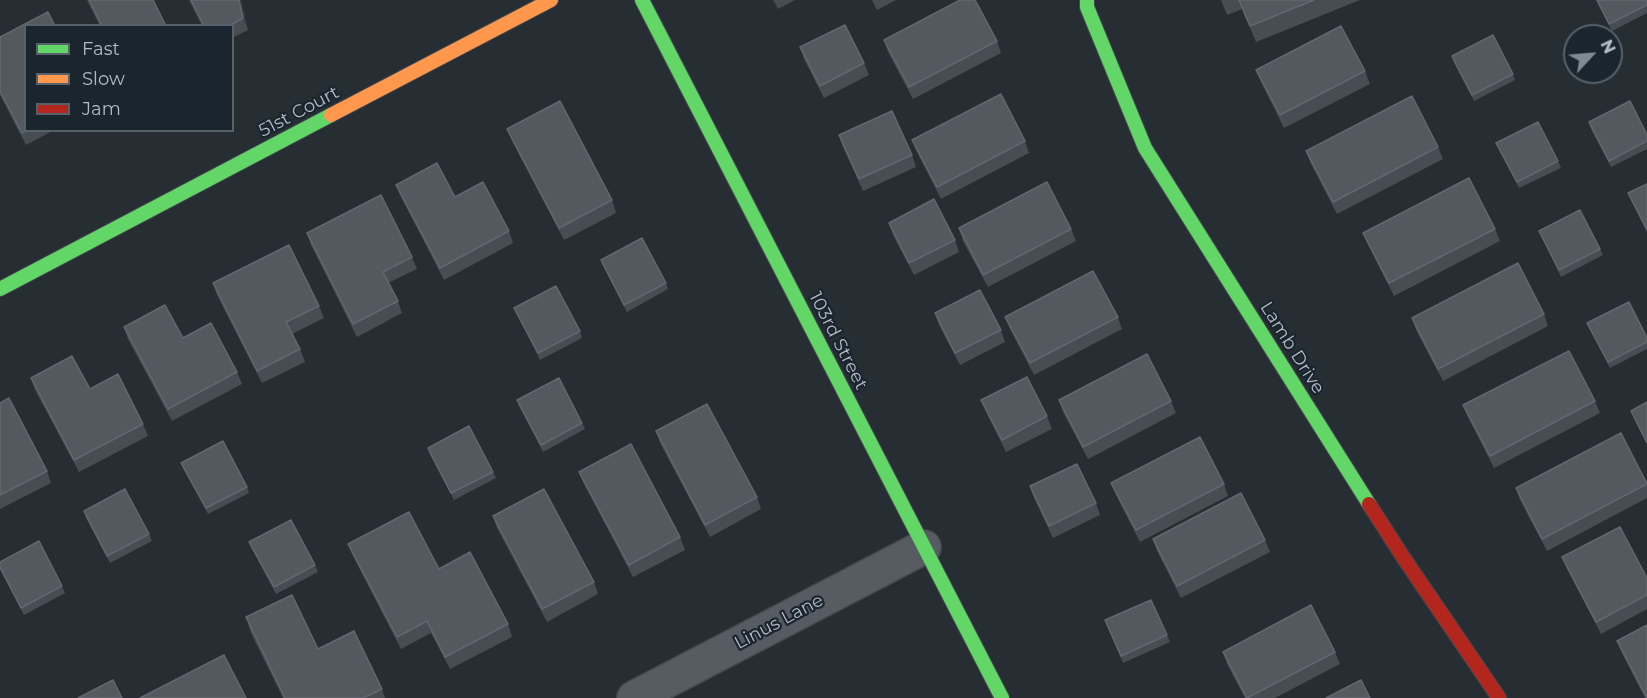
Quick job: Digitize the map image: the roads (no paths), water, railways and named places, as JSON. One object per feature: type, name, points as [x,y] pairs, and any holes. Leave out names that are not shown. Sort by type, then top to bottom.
[{"type":"street","name":"51st Court","points":[[0,289],[551,0]]},
{"type":"street","name":"103rd Street","points":[[642,0],[1002,698]]},
{"type":"street","name":"Lamb Drive","points":[[1087,0],[1087,7],[1145,148],[1403,557],[1499,698]]},
{"type":"street","name":"Linus Lane","points":[[634,698],[924,547]]}]
